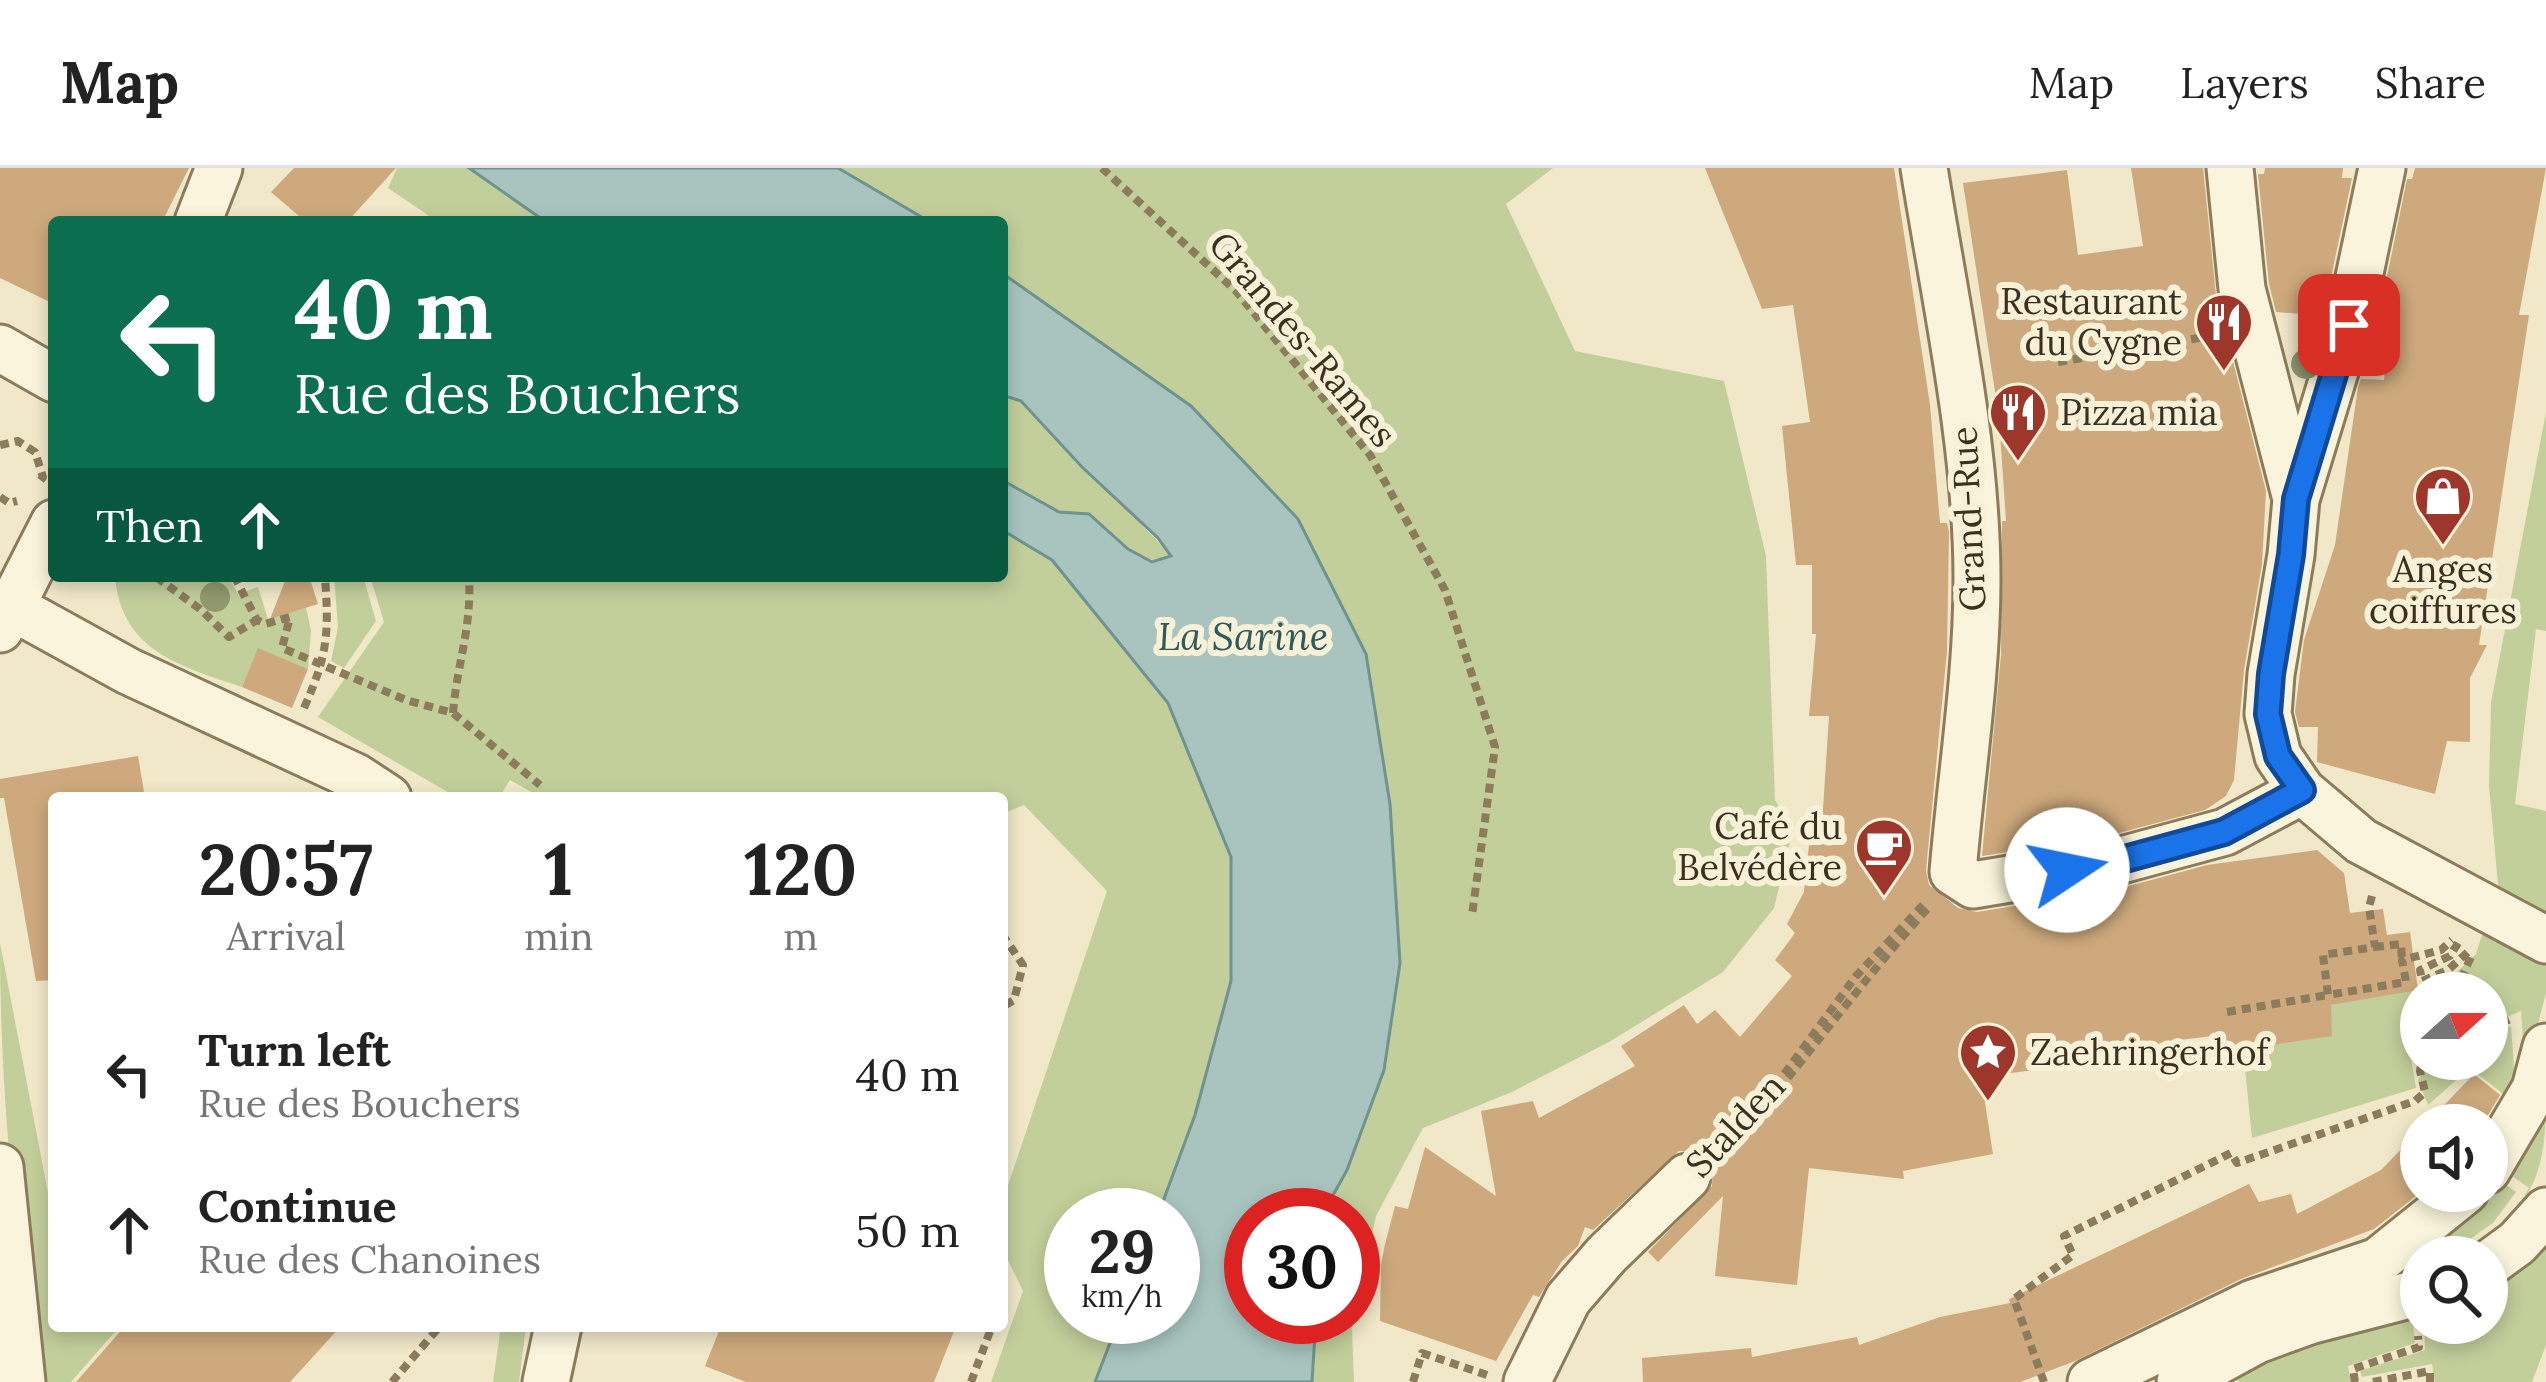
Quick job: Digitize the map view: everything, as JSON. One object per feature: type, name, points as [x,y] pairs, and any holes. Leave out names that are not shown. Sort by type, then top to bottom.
[{"type":"street","points":[[200,216],[219,168]]},
{"type":"street","name":"Grand-Rue","points":[[1924,168],[1958,379],[1977,577],[1971,690],[1943,888]]},
{"type":"street","points":[[2230,168],[2242,289],[2296,499]]},
{"type":"street","points":[[2382,168],[2349,325],[2296,499],[2268,714],[2278,756],[2302,790],[2361,842],[2546,940]]},
{"type":"street","points":[[0,348],[48,376]]},
{"type":"street","points":[[48,535],[6,618],[128,671],[378,792]]},
{"type":"street","points":[[1943,888],[2114,862],[2224,832],[2302,790]]},
{"type":"street","points":[[2508,1134],[2534,1089],[2532,1031]]},
{"type":"street","points":[[0,1167],[22,1382]]},
{"type":"street","name":"Stalden","points":[[1526,1382],[1568,1299],[1607,1254],[1699,1172]]},
{"type":"street","points":[[2508,1250],[2546,1211]]},
{"type":"street","points":[[2091,1382],[2253,1303],[2378,1261],[2439,1212]]},
{"type":"street","points":[[2180,1382],[2257,1340],[2309,1321],[2400,1309]]},
{"type":"street","points":[[546,1382],[557,1332]]},
{"type":"path","name":"Grandes-Rames","points":[[1102,168],[1236,291],[1370,455],[1444,590],[1495,747],[1472,915]]},
{"type":"path","points":[[2058,362],[2256,333]]},
{"type":"path","points":[[0,446],[18,441],[35,452]]},
{"type":"path","points":[[163,582],[229,637],[257,620]]},
{"type":"path","points":[[237,582],[257,620],[265,624],[290,617],[282,648],[406,700],[452,712],[540,784]]},
{"type":"path","points":[[286,747],[324,664],[329,629],[325,582]]},
{"type":"path","points":[[452,712],[467,645],[469,582]]},
{"type":"path","name":"Stalden","points":[[1699,1172],[1782,1077],[1856,976],[1943,888]]},
{"type":"path","points":[[1699,1172],[1788,1082],[1862,980],[1943,888]]},
{"type":"path","points":[[2369,907],[2375,947]]},
{"type":"path","points":[[2402,960],[2440,950],[2451,939],[2458,943],[2442,962],[2420,972]]},
{"type":"path","points":[[1008,943],[1023,965],[1014,1000],[1008,1004]]},
{"type":"path","points":[[2227,1012],[2406,982],[2401,944],[2323,956],[2328,995]]},
{"type":"path","points":[[2443,972],[2464,958],[2468,949],[2475,953],[2466,972]]},
{"type":"path","points":[[2044,1382],[2014,1300],[2073,1255],[2064,1236],[2231,1153],[2236,1162],[2415,1101],[2425,1092],[2422,1080]]},
{"type":"path","points":[[392,1382],[435,1332]]},
{"type":"path","points":[[971,1382],[990,1332]]},
{"type":"path","points":[[2355,1382],[2353,1369],[2419,1344]]},
{"type":"path","points":[[1413,1382],[1423,1352],[1505,1382]]},
{"type":"path","points":[[2373,1382],[2430,1372],[2430,1382]]},
{"type":"green space","points":[[397,168],[469,168],[537,216],[429,216],[388,188]]},
{"type":"green space","points":[[838,168],[1553,168],[1506,204],[1575,351],[1724,381],[1766,556],[1775,800],[1793,830],[1774,908],[1723,972],[1609,1042],[1512,1092],[1423,1128],[1380,1209],[1380,1188],[1337,1188],[1384,1070],[1400,963],[1390,804],[1366,653],[1191,406],[1008,277],[1008,216],[920,216]]},
{"type":"green space","points":[[1008,397],[1021,401],[1172,556],[1153,562],[1128,549],[1089,514],[1059,512],[1008,483]]},
{"type":"green space","points":[[2546,412],[2546,631],[2536,629],[2515,804],[2546,811],[2546,993],[2525,1073],[2521,1011],[2508,1016],[2508,972],[2457,972],[2476,954],[2498,884],[2489,786],[2491,703]]},
{"type":"green space","points":[[1008,534],[1052,560],[1168,703],[1231,857],[1231,981],[1195,1115],[1168,1188],[1044,1188],[1044,1344],[1110,1344],[1095,1382],[991,1382],[1023,1291],[1008,1260],[1008,1185],[1107,891],[1024,805],[1008,812],[1008,792],[531,792],[510,780],[503,792],[448,792],[318,717],[384,622],[372,582],[1008,582]]},
{"type":"green space","points":[[116,582],[231,582],[238,594],[258,587],[268,619],[306,607],[311,631],[308,669],[258,649],[242,687],[197,671],[141,639],[120,601]]},
{"type":"green space","points":[[334,582],[365,582],[376,621],[344,668],[331,661],[338,627]]},
{"type":"green space","points":[[0,943],[48,1193],[48,1332],[115,1332],[71,1382],[38,1382],[10,1163]]},
{"type":"green space","points":[[2400,991],[2400,1080],[2415,1080],[2416,1088],[2252,1138],[2243,1049],[2331,1005]]},
{"type":"green space","points":[[2508,1027],[2516,1095],[2511,1100],[2485,1080],[2508,1080]]},
{"type":"green space","points":[[2418,1080],[2456,1080],[2429,1104]]},
{"type":"green space","points":[[2546,1085],[2542,1154],[2533,1183],[2515,1213],[2529,1188],[2508,1173],[2508,1162]]},
{"type":"green space","points":[[2457,1212],[2501,1212],[2474,1236],[2428,1236]]},
{"type":"green space","points":[[2546,1232],[2546,1345],[2532,1382],[2435,1382],[2432,1364],[2362,1377],[2360,1371],[2425,1350],[2425,1344],[2508,1344],[2508,1272]]},
{"type":"green space","points":[[2400,1260],[2400,1276],[2381,1276]]},
{"type":"green space","points":[[2400,1319],[2400,1344],[2412,1344],[2348,1366],[2351,1382],[2239,1382],[2228,1369]]},
{"type":"green space","points":[[500,1332],[525,1332],[519,1382],[493,1382]]},
{"type":"green space","points":[[1314,1344],[1353,1344],[1354,1382],[1312,1382]]},
{"type":"water","points":[[469,168],[838,168],[920,216],[537,216]]},
{"type":"water","name":"La Sarine","points":[[1008,277],[1191,406],[1298,519],[1366,654],[1390,804],[1400,963],[1384,1070],[1337,1188],[1224,1188],[1224,1344],[1314,1344],[1312,1382],[1095,1382],[1110,1344],[1200,1344],[1200,1188],[1168,1188],[1195,1115],[1231,981],[1231,857],[1168,703],[1052,560],[1008,534],[1008,483],[1059,512],[1089,514],[1128,549],[1152,562],[1171,556],[1021,401],[1008,397]]},
{"type":"building","points":[[0,168],[189,168],[165,216],[48,216],[48,301],[0,278]]},
{"type":"building","points":[[294,168],[396,168],[352,216],[299,216],[271,192]]},
{"type":"building","points":[[1705,168],[1894,168],[1930,405],[1940,523],[1947,523],[1949,532],[1947,651],[1926,870],[1929,885],[1958,908],[1977,912],[2118,889],[2207,865],[2317,850],[2344,873],[2350,913],[2383,909],[2387,935],[2410,932],[2416,972],[2400,972],[2400,993],[2331,1005],[2332,1036],[2215,1053],[2213,1036],[1981,1077],[1993,1154],[1903,1171],[1904,1179],[1809,1168],[1797,1285],[1715,1276],[1723,1196],[1658,1262],[1648,1252],[1712,1186],[1707,1159],[1696,1152],[1679,1151],[1593,1230],[1585,1227],[1578,1246],[1539,1297],[1533,1295],[1496,1361],[1380,1321],[1385,1244],[1395,1206],[1408,1209],[1425,1147],[1496,1196],[1481,1111],[1533,1101],[1539,1118],[1635,1066],[1621,1046],[1684,1005],[1697,1024],[1715,1010],[1740,1037],[1792,976],[1775,960],[1795,933],[1787,924],[1804,892],[1813,808],[1823,809],[1829,716],[1809,716],[1816,634],[1812,634],[1812,565],[1796,565],[1782,426],[1810,422],[1793,305],[1762,309]]},
{"type":"building","points":[[2131,168],[2203,168],[2216,295],[2266,491],[2262,564],[2244,670],[2234,780],[2226,796],[2205,810],[2108,836],[1982,856],[2001,655],[2002,521],[2006,521],[1999,418],[1963,183],[2067,170],[2078,255],[2143,246]]},
{"type":"building","points":[[2265,168],[2343,168],[2342,178],[2352,178],[2325,306],[2318,307],[2317,315],[2276,312],[2258,174],[2264,174]]},
{"type":"building","points":[[2415,168],[2546,168],[2519,315],[2529,315],[2479,645],[2487,645],[2470,678],[2470,742],[2447,741],[2435,794],[2317,762],[2318,727],[2299,727],[2295,712],[2304,640],[2335,545],[2358,387],[2361,379],[2384,380],[2393,306],[2381,306],[2407,179],[2412,179]]},
{"type":"building","points":[[285,582],[311,582],[318,604],[270,619]]},
{"type":"building","points":[[258,648],[308,669],[292,708],[242,687]]},
{"type":"building","points":[[138,756],[144,792],[48,792],[48,980],[36,981],[0,779]]},
{"type":"building","points":[[2468,1080],[2481,1080],[2500,1095],[2495,1104],[2445,1104]]},
{"type":"building","points":[[2400,1151],[2400,1209],[2374,1229],[2241,1279],[2075,1361],[2020,1382],[1643,1382],[1642,1358],[1751,1348],[1752,1357],[1857,1337],[1859,1345],[1940,1317],[2010,1303],[2009,1299],[2249,1184],[2259,1202],[2291,1194],[2297,1214],[2381,1170]]},
{"type":"building","points":[[120,1332],[336,1332],[290,1382],[76,1382]]},
{"type":"building","points":[[719,1332],[954,1332],[934,1382],[746,1382],[705,1366]]},
{"type":"place","name":"Restaurant du Cygne","points":[[2224,373]]},
{"type":"place","name":"Pizza mia","points":[[2018,463]]},
{"type":"place","name":"Anges coiffures","points":[[2443,547]]},
{"type":"place","name":"Café du Belvédère","points":[[1884,898]]},
{"type":"place","name":"Zaehringerhof","points":[[1988,1103]]},
{"type":"route","points":[[2067,870],[2224,832],[2302,790],[2278,756],[2268,714],[2271,674],[2296,499],[2349,325]]}]
